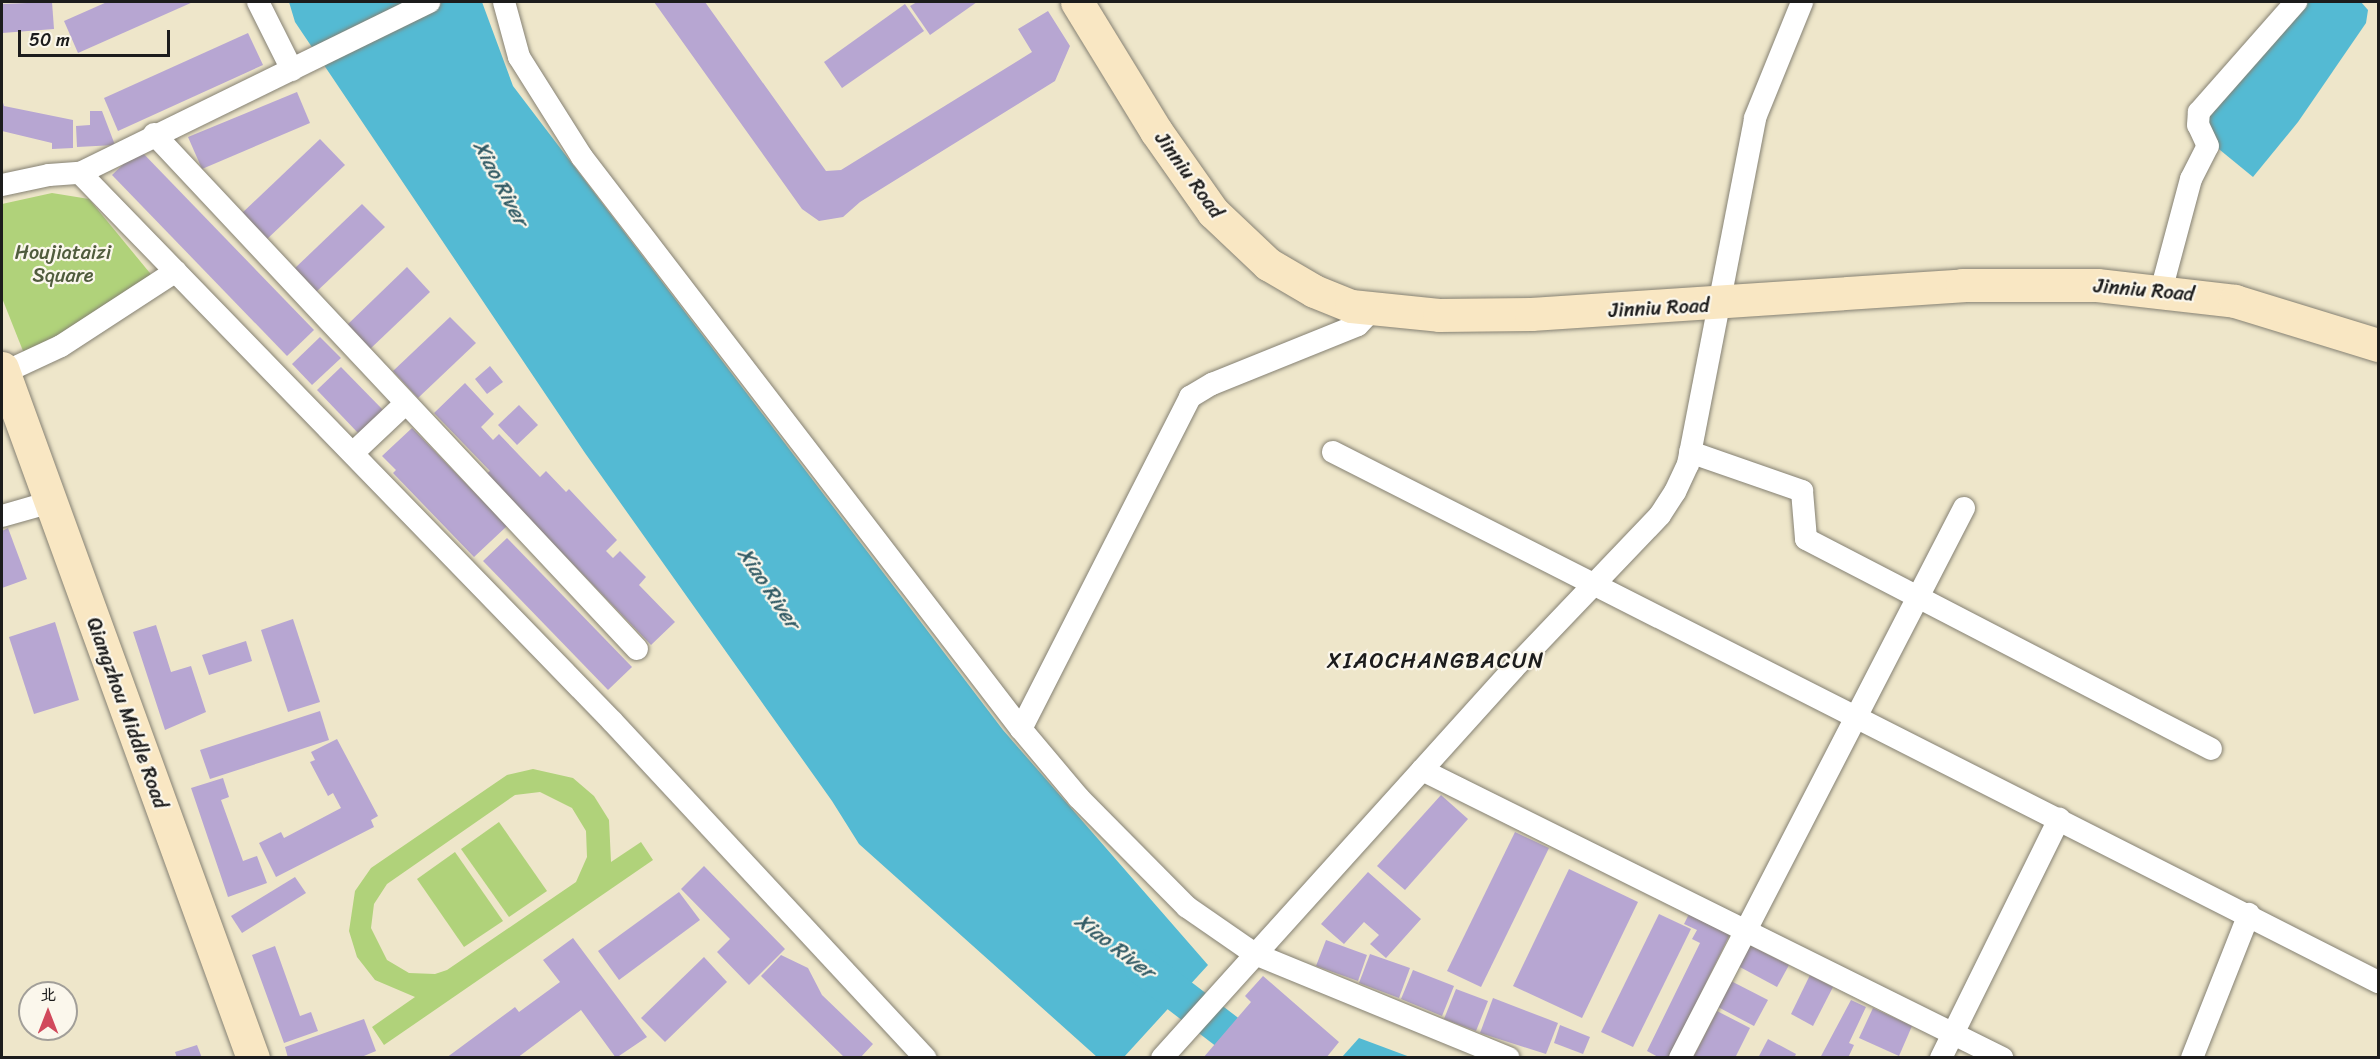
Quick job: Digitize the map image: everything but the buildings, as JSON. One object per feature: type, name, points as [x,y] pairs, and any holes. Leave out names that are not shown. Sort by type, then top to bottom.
[{"type":"main road","name":"Jinniu Road","points":[[1077,2],[1186,176],[1240,240],[1268,264],[1314,291],[1372,310],[1439,315],[1531,314],[1721,304],[1962,285],[2046,284],[2161,291],[2260,307],[2379,345]]},
{"type":"main road","name":"Qiangzhou Middle Road","points":[[2,371],[253,1058]]},
{"type":"main road","name":"Qiangzhou Middle Road","points":[[2,412],[237,1058]]},
{"type":"street","points":[[258,2],[292,70]]},
{"type":"street","points":[[2,185],[49,175],[80,173],[154,134],[292,70],[429,2]]},
{"type":"street","points":[[504,2],[519,57],[582,157],[1022,729],[1079,798],[1187,907],[1250,959],[1508,1058]]},
{"type":"street","points":[[1162,1058],[1422,770],[1660,515],[1676,492],[1690,452],[1721,304],[1755,118],[1802,2]]},
{"type":"street","points":[[2161,291],[2191,179],[2208,146],[2198,125],[2199,112],[2296,2]]},
{"type":"street","points":[[154,134],[638,649]]},
{"type":"street","points":[[80,173],[354,452],[613,722],[925,1058]]},
{"type":"street","points":[[2,371],[61,346],[176,271]]},
{"type":"street","points":[[1022,729],[1190,397],[1212,384],[1358,325],[1372,310]]},
{"type":"street","points":[[354,452],[406,403]]},
{"type":"street","points":[[1333,452],[1593,586],[2249,914],[2379,982]]},
{"type":"street","points":[[1690,452],[1802,490],[1806,539],[2211,749]]},
{"type":"street","points":[[2,516],[36,506]]},
{"type":"street","points":[[1680,1058],[1964,508]]},
{"type":"street","points":[[1422,770],[2002,1058]]},
{"type":"street","points":[[1941,1058],[2059,819]]},
{"type":"street","points":[[2192,1058],[2249,914]]},
{"type":"green space","name":"Houjiataizi Square","points":[[52,193],[89,199],[154,278],[25,356],[2,298],[2,204]]},
{"type":"green space","points":[[533,769],[573,778],[594,796],[609,820],[611,862],[641,842],[653,860],[384,1045],[372,1027],[415,997],[375,980],[357,957],[349,931],[355,891],[371,868],[507,775]],"holes":[[[540,792],[572,808],[586,831],[587,857],[576,882],[447,970],[435,974],[409,973],[387,960],[371,928],[374,904],[387,884],[515,795]]]},
{"type":"green space","points":[[499,822],[547,891],[509,917],[461,849]]},
{"type":"green space","points":[[455,852],[503,921],[464,947],[417,879]]},
{"type":"water","points":[[289,2],[482,2],[513,86],[1003,730],[1208,965],[1124,1057],[1097,1057],[859,844],[832,801],[585,453],[295,22]]},
{"type":"water","points":[[2308,2],[2361,2],[2368,10],[2366,23],[2298,122],[2253,177],[2209,141],[2205,122]]},
{"type":"water","points":[[1359,1038],[1410,1057],[1342,1057]]},
{"type":"waterway","name":"Xiao River","points":[[1142,967],[1261,1058]]},
{"type":"district","name":"XIAOCHANGBACUN","points":[[1436,661]]}]
